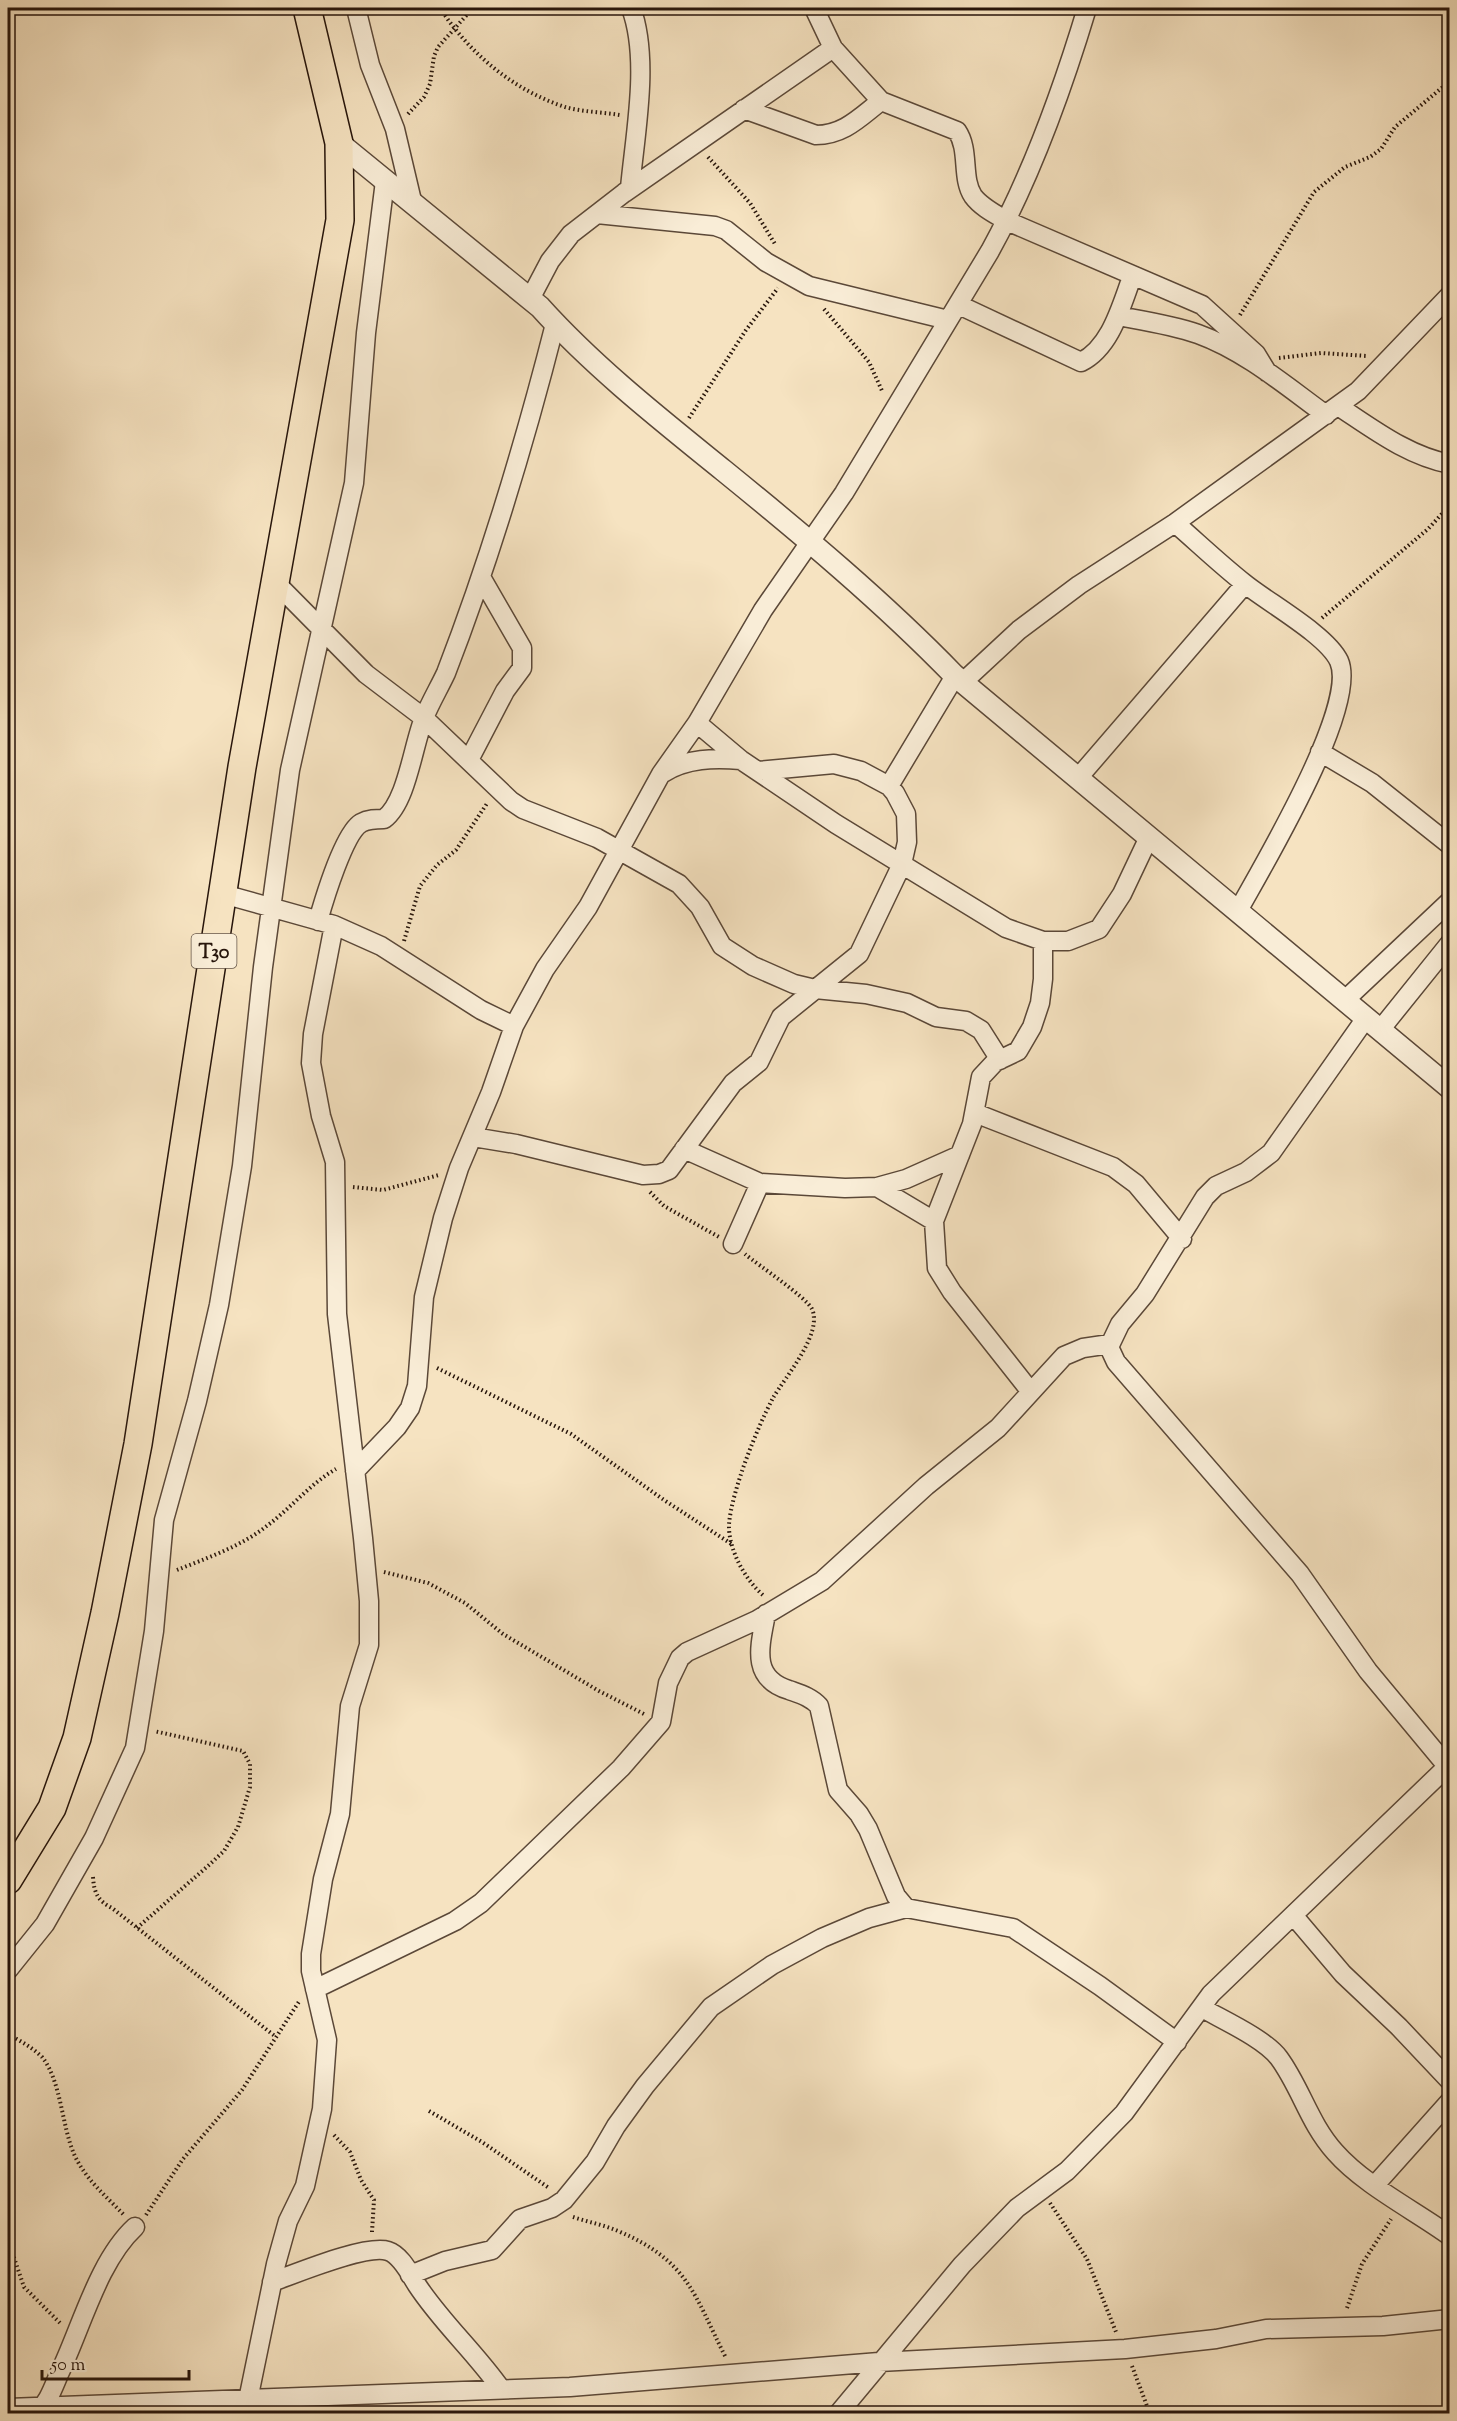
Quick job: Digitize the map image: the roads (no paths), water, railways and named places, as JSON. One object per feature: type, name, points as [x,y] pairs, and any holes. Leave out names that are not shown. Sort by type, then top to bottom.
[{"type":"main road","name":"T30","points":[[8,1880],[52,1808],[76,1738],[105,1613],[138,1444],[223,894],[275,582],[340,220],[339,143],[307,8]]},
{"type":"street","points":[[356,8],[370,65],[395,129],[411,201]]},
{"type":"street","points":[[630,188],[636,117],[638,44],[631,8]]},
{"type":"street","points":[[814,8],[833,48],[881,101],[957,131],[964,150],[972,194],[981,205],[1007,221],[1131,277],[1202,305],[1232,329],[1263,366]]},
{"type":"street","points":[[354,1466],[397,1427],[410,1408],[417,1386],[424,1297],[443,1218],[459,1168],[473,1137],[514,1026],[545,969],[588,907],[621,851],[661,774],[697,723],[763,610],[890,418],[1007,221],[1069,68],[1087,8]]},
{"type":"street","points":[[530,299],[561,246],[571,234],[630,188],[833,48]]},
{"type":"street","points":[[744,109],[816,135],[828,135],[839,133],[881,101]]},
{"type":"street","points":[[339,143],[530,299],[679,434],[810,541],[959,679],[1449,1088]]},
{"type":"street","points":[[8,1971],[45,1924],[94,1838],[135,1748],[154,1631],[164,1520],[197,1401],[219,1305],[242,1166],[290,770],[354,483],[366,333],[385,181]]},
{"type":"street","points":[[597,214],[715,226],[726,230],[755,254],[808,286],[953,312],[1081,362],[1089,358],[1107,336],[1118,316],[1131,277]]},
{"type":"street","points":[[890,786],[959,679],[1079,585],[1175,524],[1358,391],[1449,295]]},
{"type":"street","points":[[1118,316],[1158,322],[1198,334],[1263,366],[1332,410],[1387,439],[1435,461],[1449,464]]},
{"type":"street","points":[[246,2407],[272,2282],[288,2221],[305,2186],[319,2121],[327,2040],[314,1984],[311,1954],[323,1879],[340,1814],[350,1706],[369,1645],[365,1567],[337,1314],[335,1162],[321,1116],[311,1063],[330,881],[355,828],[370,819],[384,819],[395,807],[424,718],[445,675],[481,577],[522,453],[555,324]]},
{"type":"street","points":[[1175,524],[1245,584],[1308,629],[1331,650],[1340,667],[1338,696],[1330,728],[1302,796],[1238,911]]},
{"type":"street","points":[[469,760],[505,690],[522,668],[524,658],[522,648],[481,577]]},
{"type":"street","points":[[275,582],[366,674],[424,718],[498,789],[523,809],[597,838],[679,884],[692,895],[716,938],[732,952],[773,975],[815,989],[866,994],[907,1003],[936,1017],[966,1021],[981,1030],[1000,1060]]},
{"type":"street","points":[[1078,778],[1245,584]]},
{"type":"street","points":[[697,723],[741,760],[836,824],[1006,928],[1043,941],[1068,941],[1099,929],[1122,894],[1149,837]]},
{"type":"street","points":[[1320,752],[1372,783],[1449,845]]},
{"type":"street","points":[[661,774],[675,766],[694,761],[741,760]]},
{"type":"street","points":[[473,1137],[516,1144],[644,1175],[659,1174],[669,1170],[732,1083],[759,1062],[781,1017],[859,954],[902,864],[907,842],[906,814],[890,786],[861,771],[834,764],[758,771]]},
{"type":"street","points":[[223,894],[326,923],[400,956],[481,1010],[514,1026]]},
{"type":"street","points":[[1345,1000],[1449,901]]},
{"type":"street","points":[[1031,1392],[952,1292],[937,1268],[934,1221],[975,1113],[981,1077],[988,1068],[1018,1051],[1032,1027],[1040,1003],[1043,941]]},
{"type":"street","points":[[838,2414],[962,2265],[1017,2208],[1067,2171],[1124,2113],[1211,1994],[1448,1765],[1368,1671],[1300,1574],[1116,1362],[1111,1354],[1110,1344],[1120,1324],[1145,1294],[1182,1239],[1205,1197],[1216,1186],[1246,1172],[1271,1153],[1373,1024],[1449,943]]},
{"type":"street","points":[[975,1113],[1113,1167],[1136,1184],[1182,1239]]},
{"type":"street","points":[[684,1149],[760,1183],[803,1187],[877,1187],[906,1179],[960,1155]]},
{"type":"street","points":[[732,1244],[760,1183]]},
{"type":"street","points":[[877,1187],[934,1221]]},
{"type":"street","points":[[314,1984],[455,1921],[481,1903],[621,1768],[661,1722],[668,1683],[680,1658],[687,1652],[772,1611],[822,1581],[926,1486],[998,1428],[1073,1350],[1110,1344]]},
{"type":"street","points":[[772,1611],[760,1655],[762,1670],[769,1680],[780,1687],[803,1695],[819,1706],[838,1790],[864,1821],[896,1896],[906,1908]]},
{"type":"street","points":[[410,2275],[445,2261],[481,2255],[492,2250],[520,2219],[558,2204],[595,2162],[616,2126],[645,2086],[711,2007],[772,1965],[822,1938],[869,1918],[906,1908],[1013,1929],[1100,1986],[1177,2042]]},
{"type":"street","points":[[1293,1915],[1343,1974],[1399,2027],[1449,2081]]},
{"type":"street","points":[[1202,2008],[1254,2038],[1278,2056],[1318,2130],[1336,2154],[1402,2205],[1449,2236]]},
{"type":"street","points":[[1375,2185],[1449,2100]]},
{"type":"street","points":[[40,2410],[110,2262],[135,2227]]},
{"type":"street","points":[[272,2282],[370,2251],[389,2251],[399,2258],[434,2310],[479,2357],[501,2390]]},
{"type":"street","points":[[8,2408],[40,2410],[246,2407],[879,2362],[1125,2349],[1216,2339],[1266,2329],[1449,2319]]}]
